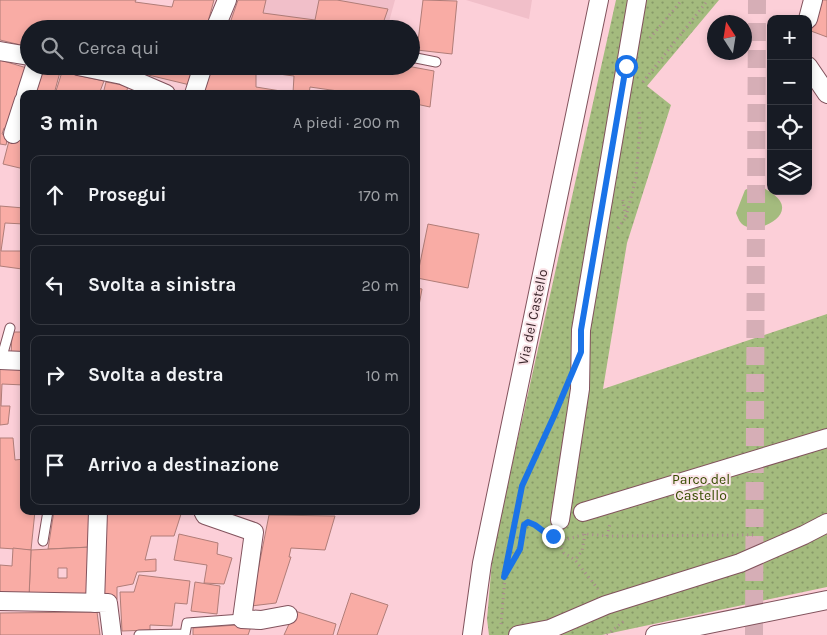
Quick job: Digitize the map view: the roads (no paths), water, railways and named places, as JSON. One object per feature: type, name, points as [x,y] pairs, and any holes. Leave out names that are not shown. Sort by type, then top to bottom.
[{"type":"street","points":[[219,20],[227,0]]},
{"type":"street","name":"Via del Castello","points":[[472,635],[482,563],[599,0]]},
{"type":"street","points":[[560,520],[580,389],[581,330],[637,0]]},
{"type":"street","points":[[809,15],[813,0]]},
{"type":"street","points":[[0,51],[20,54]]},
{"type":"street","points":[[812,72],[827,94]]},
{"type":"street","points":[[27,90],[32,75]]},
{"type":"street","points":[[122,75],[157,90]]},
{"type":"street","points":[[195,90],[200,75]]},
{"type":"street","points":[[13,134],[20,112]]},
{"type":"street","points":[[0,360],[20,361]]},
{"type":"street","points":[[583,512],[827,438]]},
{"type":"street","points":[[95,603],[98,515]]},
{"type":"street","points":[[205,515],[254,532],[242,619],[257,627],[288,615]]},
{"type":"street","points":[[518,635],[550,628],[612,603],[740,563],[804,535],[827,522]]},
{"type":"street","points":[[655,635],[827,600]]},
{"type":"street","points":[[0,601],[108,603],[112,635]]},
{"type":"lane","points":[[420,59],[436,62]]},
{"type":"lane","points":[[0,360],[10,328]]},
{"type":"lane","points":[[43,541],[47,515]]},
{"type":"lane","points":[[139,635],[185,634],[187,623],[242,619]]},
{"type":"tunnel","points":[[754,635],[757,0]]},
{"type":"park label","name":"Parco del Castello","points":[[701,488]]}]
